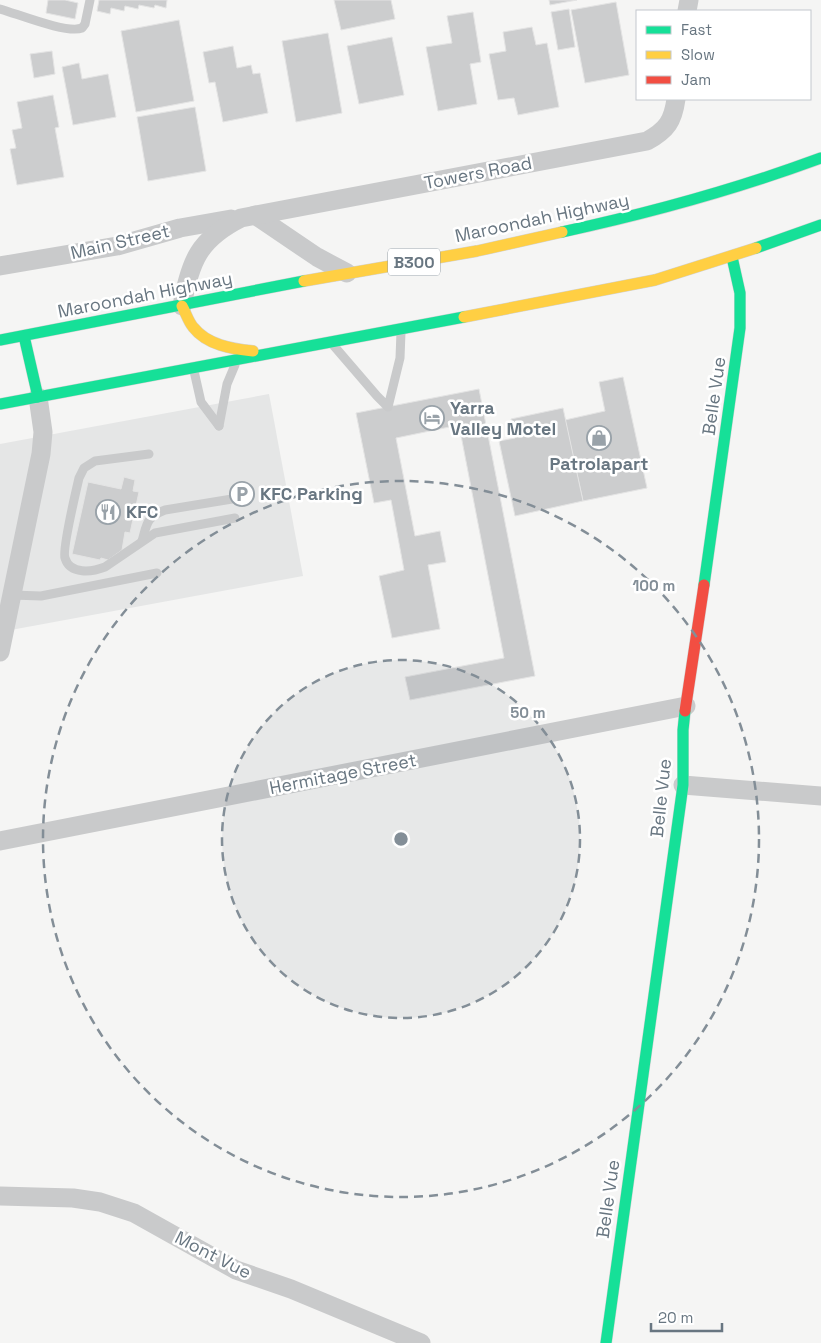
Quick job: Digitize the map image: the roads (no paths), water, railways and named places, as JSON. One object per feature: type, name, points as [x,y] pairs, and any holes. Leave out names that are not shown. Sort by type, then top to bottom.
[{"type":"main road","name":"Maroondah Highway","points":[[0,340],[182,306],[348,272],[477,251],[621,219],[767,178],[821,158]]},
{"type":"main road","points":[[0,404],[655,280],[732,257],[821,224]]},
{"type":"main road","name":"Belle Vue","points":[[606,1343],[683,785],[686,706],[738,354],[741,297],[732,257]]},
{"type":"main road","points":[[182,306],[196,331],[208,339],[232,348],[272,352]]},
{"type":"main road","points":[[24,336],[38,397]]},
{"type":"street","name":"Towers Road","points":[[248,216],[637,144],[647,141],[663,131],[672,119],[676,100]]},
{"type":"street","name":"Main Street","points":[[0,266],[117,246],[180,228],[248,216]]},
{"type":"street","points":[[182,306],[190,270],[199,252],[220,230],[248,216],[317,257],[348,272]]},
{"type":"street","points":[[0,652],[41,454],[43,432],[38,397]]},
{"type":"street","name":"Hermitage Street","points":[[0,841],[686,706]]},
{"type":"street","points":[[683,785],[821,796]]},
{"type":"street","name":"Mont Vue","points":[[0,1196],[73,1198],[100,1202],[134,1213],[236,1270],[291,1289],[421,1343]]},
{"type":"lane","points":[[0,9],[54,26],[78,30],[85,24],[90,0]]},
{"type":"lane","points":[[330,342],[388,407],[400,358],[402,329]]},
{"type":"lane","points":[[193,367],[201,402],[219,426],[226,384],[239,358]]},
{"type":"lane","points":[[148,454],[95,461],[84,468],[79,478],[64,554],[70,566],[80,571],[105,567],[155,533],[235,518]]},
{"type":"lane","points":[[142,542],[148,520],[157,513],[232,499]]},
{"type":"lane","points":[[12,595],[41,596],[157,573]]},
{"type":"place","name":"Yarra Valley Motel","points":[[432,418]]},
{"type":"place","name":"Patrolapart","points":[[599,438]]},
{"type":"place","name":"KFC Parking","points":[[242,494]]},
{"type":"place","name":"KFC","points":[[108,512]]}]
